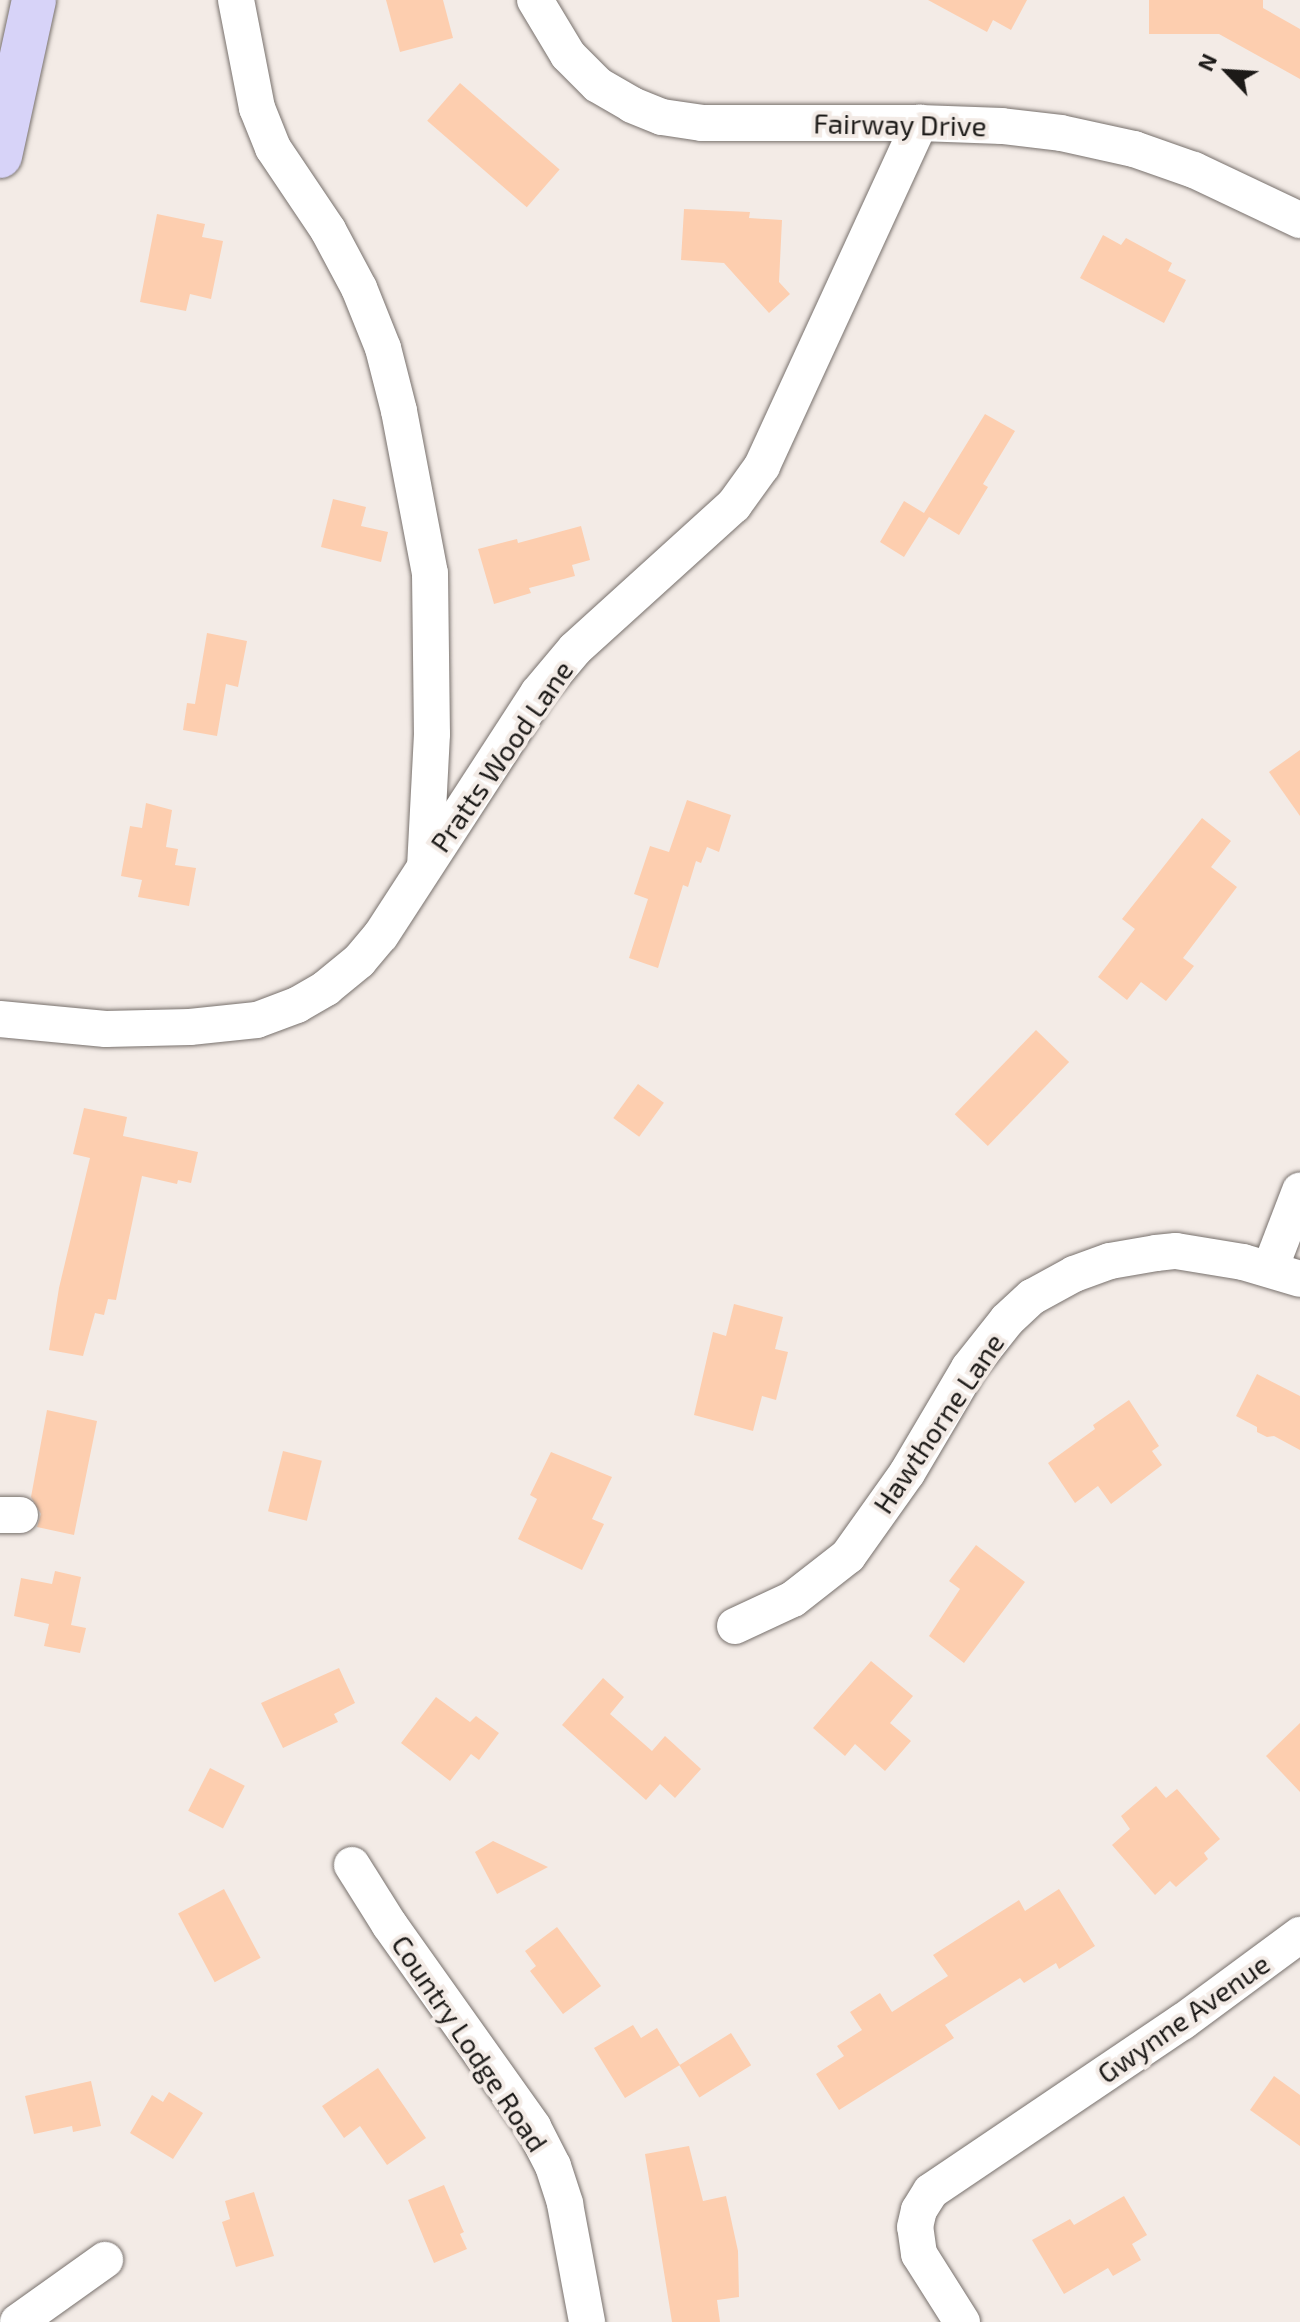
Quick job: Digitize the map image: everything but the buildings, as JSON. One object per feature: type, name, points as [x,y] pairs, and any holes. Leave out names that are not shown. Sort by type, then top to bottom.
[{"type":"main road","points":[[0,156],[34,0]]},
{"type":"street","points":[[236,0],[257,108],[268,135],[296,184],[328,230],[359,288],[383,348],[399,411],[430,573],[432,734],[425,868]]},
{"type":"street","name":"Fairway Drive","points":[[535,0],[544,20],[568,55],[598,85],[632,105],[662,117],[702,123],[1002,126],[1061,133],[1134,149],[1194,170],[1300,220]]},
{"type":"street","name":"Pratts Wood Lane","points":[[0,1019],[106,1029],[190,1027],[257,1020],[316,994],[359,961],[381,935],[538,693],[575,649],[734,505],[762,466],[920,123]]},
{"type":"street","points":[[1285,1274],[1300,1191]]},
{"type":"street","name":"Hawthorne Lane","points":[[735,1626],[793,1599],[848,1556],[907,1473],[969,1368],[1007,1320],[1032,1297],[1098,1266],[1176,1251],[1285,1274]]},
{"type":"street","name":"Country Lodge Road","points":[[352,1865],[389,1924],[540,2140],[565,2204],[587,2322]]},
{"type":"street","name":"Gwynne Avenue","points":[[962,2322],[919,2254],[915,2227],[919,2210],[931,2191],[1298,1941]]},
{"type":"street","points":[[18,2322],[105,2260]]}]
